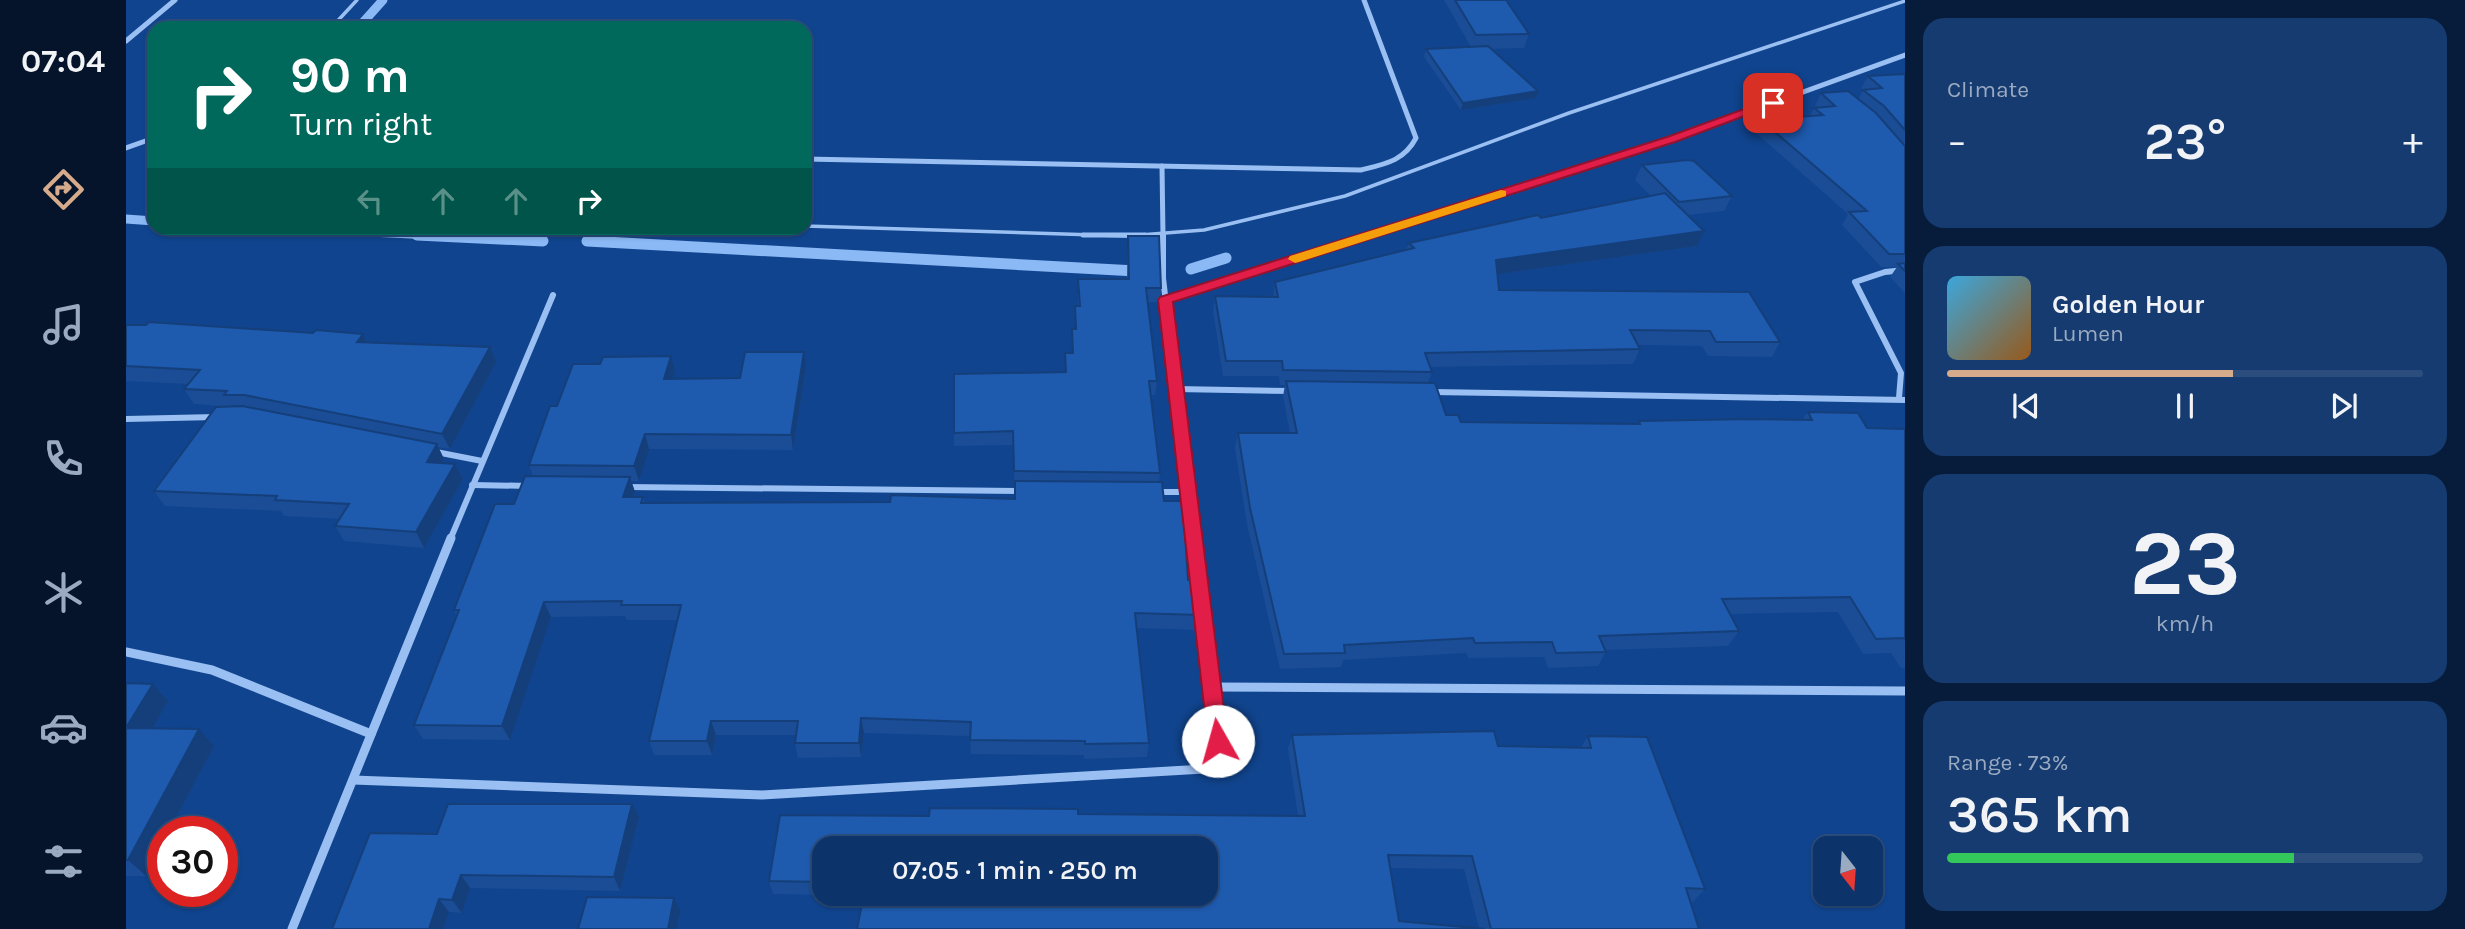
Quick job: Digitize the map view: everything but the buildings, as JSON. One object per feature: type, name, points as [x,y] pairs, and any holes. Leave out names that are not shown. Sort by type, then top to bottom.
[{"type":"street","points":[[150,21],[175,0]]},
{"type":"street","points":[[812,159],[1361,170],[1394,161],[1409,154],[1416,138],[1364,0]]},
{"type":"street","points":[[126,41],[147,23]]},
{"type":"street","points":[[1165,300],[1671,140],[1905,55]]},
{"type":"street","points":[[1825,84],[1834,92]]},
{"type":"street","points":[[126,148],[147,140]]},
{"type":"street","points":[[352,780],[762,795],[1221,768],[1165,300],[1162,166]]},
{"type":"street","points":[[1426,392],[1902,399],[1900,373],[1855,282],[1885,272],[1905,270]]},
{"type":"street","points":[[292,929],[472,485],[553,295]]},
{"type":"street","points":[[1176,389],[1301,391]]},
{"type":"street","points":[[126,419],[224,417]]},
{"type":"street","points":[[417,448],[482,461]]},
{"type":"street","points":[[472,485],[541,486]]},
{"type":"street","points":[[623,487],[1037,491]]},
{"type":"street","points":[[1147,492],[1188,492]]},
{"type":"street","points":[[126,652],[212,670],[371,734]]},
{"type":"street","points":[[1211,687],[1905,691]]},
{"type":"lane","points":[[338,21],[357,0]]},
{"type":"lane","points":[[812,226],[1077,235],[1163,235],[1235,224],[1345,196],[1569,113],[1905,1]]},
{"type":"waterway","points":[[364,21],[383,0]]},
{"type":"waterway","points":[[126,219],[147,220]]},
{"type":"waterway","points":[[417,235],[543,241]]},
{"type":"waterway","points":[[431,235],[452,236]]},
{"type":"waterway","points":[[587,241],[1136,271]]},
{"type":"waterway","points":[[1191,269],[1226,258]]},
{"type":"slow traffic","points":[[1295,259],[1501,194]]},
{"type":"route","points":[[1218,741],[1165,300],[1671,140],[1773,103]]}]
